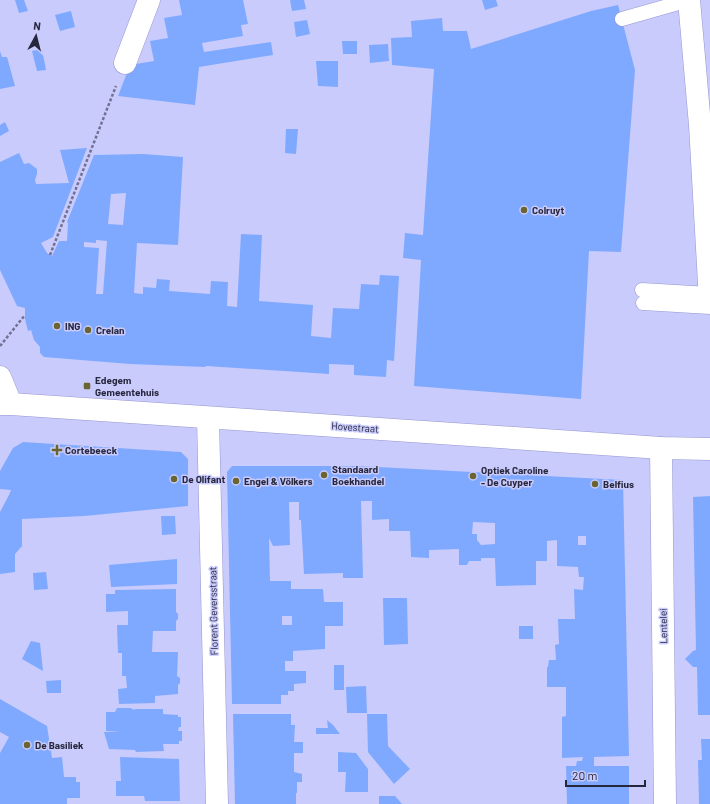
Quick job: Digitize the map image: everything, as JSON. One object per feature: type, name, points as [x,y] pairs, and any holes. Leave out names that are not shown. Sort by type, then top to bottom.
[{"type":"street","points":[[125,63],[149,0]]},
{"type":"street","points":[[689,0],[700,125],[710,301]]},
{"type":"street","points":[[0,377],[4,408]]},
{"type":"street","name":"Hovestraat","points":[[4,408],[208,418],[661,448],[710,449]]},
{"type":"street","name":"Florent Geversstraat","points":[[208,418],[217,804]]},
{"type":"street","name":"Lentelei","points":[[661,448],[666,804]]},
{"type":"lane","points":[[622,19],[689,0]]},
{"type":"lane","points":[[710,294],[642,296],[710,307]]},
{"type":"path","points":[[50,255],[125,63]]},
{"type":"path","points":[[0,346],[25,315]]},
{"type":"building","points":[[15,0],[24,0],[28,11],[19,13]]},
{"type":"building","points":[[179,0],[243,0],[248,24],[241,25],[243,36],[202,43],[204,52],[271,42],[273,55],[199,67],[195,105],[118,96],[130,65],[154,61],[150,41],[168,38],[164,18],[182,15]]},
{"type":"building","points":[[290,0],[304,0],[306,9],[292,11]]},
{"type":"building","points":[[482,0],[496,0],[498,6],[485,10]]},
{"type":"building","name":"Colruyt","points":[[618,5],[635,70],[621,252],[589,251],[581,399],[414,386],[421,260],[403,258],[405,233],[423,235],[434,69],[392,65],[391,38],[412,37],[411,21],[442,18],[443,31],[467,31],[471,49],[591,11]]},
{"type":"building","points":[[71,11],[75,27],[60,31],[55,15]]},
{"type":"building","points":[[307,20],[310,34],[296,37],[294,22]]},
{"type":"building","points":[[342,41],[357,41],[357,54],[343,54]]},
{"type":"building","points":[[388,44],[389,61],[370,63],[369,45]]},
{"type":"building","points":[[42,49],[46,70],[37,71],[32,51]]},
{"type":"building","points":[[0,51],[2,57],[7,57],[15,86],[0,89]]},
{"type":"building","points":[[316,61],[338,61],[338,87],[318,86]]},
{"type":"building","points":[[5,122],[9,131],[0,136],[0,125]]},
{"type":"building","points":[[286,129],[298,129],[296,154],[285,153]]},
{"type":"building","points":[[87,148],[53,237],[41,243],[47,253],[52,256],[59,241],[67,241],[67,222],[94,155],[143,154],[183,157],[178,245],[137,243],[134,293],[143,294],[143,287],[156,288],[157,279],[170,280],[169,291],[210,294],[211,281],[228,282],[227,306],[237,307],[241,234],[262,235],[259,301],[313,305],[311,336],[331,338],[333,308],[359,309],[361,284],[379,285],[380,275],[399,276],[394,361],[387,360],[386,377],[354,375],[354,365],[329,364],[329,374],[206,366],[130,364],[44,357],[40,353],[40,347],[34,340],[31,330],[28,331],[25,319],[25,308],[17,306],[0,270],[0,162],[19,153],[24,164],[29,163],[37,169],[35,180],[36,184],[69,183],[60,150]],"holes":[[[126,193],[123,225],[108,224],[111,194]],[[96,240],[107,241],[103,294],[96,294],[99,248],[84,247],[84,242],[96,243]]]},
{"type":"building","points":[[23,442],[181,452],[188,459],[188,506],[84,516],[22,519],[22,546],[15,554],[15,572],[0,574],[0,512],[11,490],[0,489],[0,471],[13,448]]},
{"type":"building","points":[[232,466],[359,466],[623,480],[629,756],[594,757],[594,766],[629,766],[629,804],[567,804],[566,766],[576,766],[577,761],[582,761],[583,757],[562,758],[562,717],[566,716],[566,687],[547,687],[547,667],[549,660],[556,660],[555,645],[559,644],[558,619],[575,619],[574,589],[583,590],[584,577],[579,577],[578,567],[557,566],[557,540],[547,541],[547,561],[536,561],[536,585],[496,586],[495,558],[481,558],[481,561],[469,561],[467,565],[459,565],[459,549],[429,550],[429,558],[411,557],[410,531],[389,531],[389,519],[372,520],[372,501],[361,501],[363,578],[343,578],[343,573],[304,574],[301,520],[299,520],[299,502],[289,502],[290,545],[273,546],[269,538],[270,581],[291,581],[291,589],[323,589],[324,602],[343,602],[343,626],[325,626],[325,649],[293,651],[293,661],[285,661],[285,671],[306,671],[306,683],[294,684],[294,691],[288,691],[288,695],[281,695],[281,704],[232,704],[227,472]],"holes":[[[473,522],[495,523],[495,544],[481,545],[477,540],[477,534],[472,534]],[[578,536],[586,536],[586,545],[578,545]],[[282,616],[292,616],[292,625],[282,625]]]},
{"type":"building","points":[[710,496],[710,715],[698,715],[697,667],[693,667],[685,659],[696,650],[693,497]]},
{"type":"building","points":[[161,516],[175,516],[176,534],[162,535]]},
{"type":"building","points":[[177,559],[177,584],[111,587],[109,565]]},
{"type":"building","points":[[46,572],[48,589],[34,590],[33,573]]},
{"type":"building","points":[[176,589],[176,612],[178,614],[178,619],[176,621],[176,631],[153,631],[152,652],[178,652],[177,676],[180,678],[180,683],[178,685],[178,694],[155,696],[155,703],[119,704],[118,689],[127,688],[126,676],[122,676],[122,653],[118,653],[117,625],[128,625],[128,611],[106,612],[106,594],[115,594],[115,590]]},
{"type":"building","points":[[383,598],[407,598],[408,644],[384,645]]},
{"type":"building","points":[[519,626],[533,626],[533,639],[519,639]]},
{"type":"building","points":[[31,641],[40,643],[43,671],[22,659]]},
{"type":"building","points":[[334,665],[344,665],[344,690],[334,690]]},
{"type":"building","points":[[61,680],[61,693],[47,693],[46,681]]},
{"type":"building","points":[[366,686],[367,713],[347,713],[346,687]]},
{"type":"building","name":"De Basiliek","points":[[0,699],[47,726],[52,758],[62,757],[64,777],[76,777],[76,782],[80,782],[80,798],[67,798],[67,804],[0,804],[0,753],[9,737],[0,732]]},
{"type":"building","points":[[117,708],[130,708],[135,710],[163,709],[163,714],[178,715],[178,717],[181,717],[181,727],[179,727],[178,731],[182,731],[182,741],[179,741],[179,744],[163,744],[164,751],[136,752],[135,750],[109,749],[104,732],[120,732],[106,731],[106,712],[115,712]]},
{"type":"building","points":[[233,714],[291,714],[291,725],[295,725],[294,742],[303,742],[303,753],[294,753],[294,772],[302,774],[302,782],[297,782],[296,804],[235,804]]},
{"type":"building","points":[[367,714],[387,714],[388,746],[410,769],[394,784],[368,752]]},
{"type":"building","points":[[327,720],[340,734],[316,734],[316,728],[328,728]]},
{"type":"building","points":[[701,739],[710,739],[710,804],[699,804],[698,760],[702,760]]},
{"type":"building","points":[[338,752],[356,753],[368,769],[368,792],[345,792],[346,772],[338,772]]},
{"type":"building","points":[[120,757],[179,759],[180,801],[145,801],[144,796],[116,796],[116,781],[121,781]]},
{"type":"building","points":[[379,796],[395,796],[402,804],[379,804]]},
{"type":"place","name":"Colruyt","points":[[524,210]]},
{"type":"place","name":"ING","points":[[57,326]]},
{"type":"place","name":"Crelan","points":[[88,330]]},
{"type":"place","name":"Edegem Gemeentehuis","points":[[87,386]]},
{"type":"place","name":"Cortebeeck","points":[[57,450]]},
{"type":"place","name":"Standaard Boekhandel","points":[[324,475]]},
{"type":"place","name":"Optiek Caroline - De Cuyper","points":[[473,476]]},
{"type":"place","name":"De Olifant","points":[[174,479]]},
{"type":"place","name":"Engel & Völkers","points":[[236,481]]},
{"type":"place","name":"Belfius","points":[[595,484]]},
{"type":"place","name":"De Basiliek","points":[[27,745]]}]
